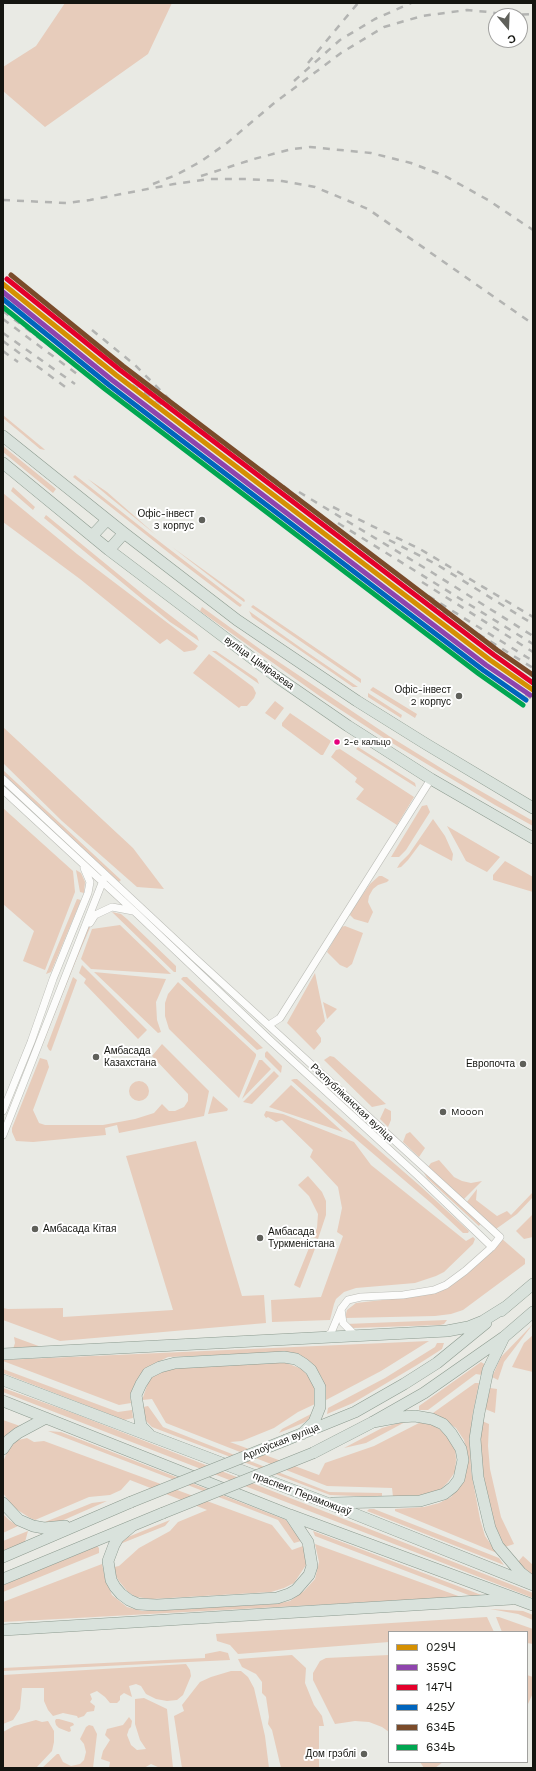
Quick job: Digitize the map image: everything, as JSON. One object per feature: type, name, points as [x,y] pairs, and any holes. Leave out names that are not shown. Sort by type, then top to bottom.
[{"type":"main road","points":[[3,436],[106,520],[237,620],[357,701],[533,808]]},
{"type":"main road","name":"вуліца Ціміразева","points":[[3,463],[109,550],[277,678],[348,726],[431,779],[533,838]]},
{"type":"main road","points":[[92,536],[106,520]]},
{"type":"main road","points":[[109,550],[124,533]]},
{"type":"main road","points":[[511,795],[533,802]]},
{"type":"main road","name":"Арлоўская вуліца","points":[[3,1557],[131,1502],[355,1412],[404,1384],[454,1349],[533,1284]]},
{"type":"main road","points":[[3,1354],[325,1336],[430,1332],[468,1327],[483,1321],[507,1306]]},
{"type":"main road","name":"Арлоўская вуліца","points":[[3,1579],[313,1453],[373,1422],[436,1385],[504,1337],[533,1312]]},
{"type":"main road","points":[[504,1337],[488,1370],[479,1413],[475,1439],[478,1477],[490,1528],[498,1546],[521,1573],[533,1583]]},
{"type":"main road","points":[[150,1435],[141,1426],[136,1395],[148,1374],[154,1370],[175,1363],[284,1357],[296,1359],[304,1364],[311,1370],[320,1387],[320,1407],[314,1422],[302,1434]]},
{"type":"main road","name":"праспект Пераможцаў","points":[[3,1380],[150,1435],[533,1583]]},
{"type":"main road","points":[[3,1401],[290,1515],[533,1605]]},
{"type":"main road","points":[[327,1503],[420,1501],[444,1494],[459,1479],[463,1460],[461,1449],[451,1432],[442,1424],[432,1419],[415,1416],[373,1422]]},
{"type":"main road","points":[[3,1449],[9,1440],[18,1432],[46,1418]]},
{"type":"main road","points":[[3,1503],[19,1520],[33,1526],[59,1528],[85,1522]]},
{"type":"main road","points":[[132,1526],[116,1542],[108,1561],[109,1570],[115,1587],[129,1600],[138,1604],[157,1605],[277,1598],[296,1590],[309,1575],[312,1566],[312,1556],[308,1542],[290,1515]]},
{"type":"main road","points":[[3,1630],[515,1599]]},
{"type":"street","points":[[3,779],[134,911],[492,1247]]},
{"type":"street","points":[[269,1025],[280,1018],[431,779]]},
{"type":"street","points":[[3,790],[74,855],[102,878]]},
{"type":"street","points":[[3,1111],[31,1042],[53,979],[89,888],[88,876],[74,855]]},
{"type":"street","points":[[89,888],[102,878]]},
{"type":"street","points":[[3,1135],[84,931],[102,878]]},
{"type":"street","name":"Рэспубліканская вуліца","points":[[102,878],[269,1025],[500,1237],[492,1247],[465,1271],[446,1285],[419,1294],[361,1297],[348,1300],[341,1309]]},
{"type":"street","points":[[84,931],[95,915],[101,911],[112,908],[134,911]]},
{"type":"street","points":[[417,1175],[424,1168]]},
{"type":"street","points":[[341,1309],[343,1324],[355,1335]]},
{"type":"street","points":[[325,1336],[331,1333],[341,1309]]},
{"type":"shaded area","points":[[65,3],[172,3],[148,54],[45,127],[3,91],[3,67],[36,46]]},
{"type":"shaded area","points":[[3,415],[45,450],[40,449],[3,418]]},
{"type":"shaded area","points":[[3,446],[56,489],[53,493],[3,452]]},
{"type":"shaded area","points":[[75,475],[242,605],[240,607],[237,605],[174,557],[73,477]]},
{"type":"shaded area","points":[[88,479],[107,492],[156,535],[108,496]]},
{"type":"shaded area","points":[[13,487],[35,507],[33,510],[11,491]]},
{"type":"shaded area","points":[[3,493],[77,554],[198,646],[195,650],[184,652],[167,639],[160,644],[80,579],[3,522]]},
{"type":"shaded area","points":[[46,515],[145,596],[197,636],[199,641],[170,622],[142,599],[44,518]]},
{"type":"shaded area","points":[[172,547],[245,601],[244,602],[225,588]]},
{"type":"shaded area","points":[[253,605],[361,679],[361,683],[251,607]]},
{"type":"shaded area","points":[[202,607],[264,652],[389,736],[449,773],[533,821],[533,826],[387,740],[321,697],[200,611]]},
{"type":"shaded area","points":[[249,611],[358,687],[353,687],[252,617]]},
{"type":"shaded area","points":[[212,651],[216,651],[257,679],[259,684]]},
{"type":"shaded area","points":[[209,654],[253,687],[256,693],[254,698],[247,706],[241,706],[239,708],[193,673]]},
{"type":"shaded area","points":[[373,687],[417,714],[415,718],[370,690]]},
{"type":"shaded area","points":[[368,693],[402,715],[401,718],[368,697]]},
{"type":"shaded area","points":[[275,701],[284,708],[275,720],[265,713]]},
{"type":"shaded area","points":[[290,713],[331,741],[323,755],[282,726],[282,723]]},
{"type":"shaded area","points":[[3,727],[133,848],[164,889],[137,887],[62,821],[3,763]]},
{"type":"shaded area","points":[[358,747],[415,783],[416,787],[356,749]]},
{"type":"shaded area","points":[[340,749],[414,797],[397,825],[356,799],[364,789],[355,782],[357,778],[331,757],[336,750]]},
{"type":"shaded area","points":[[3,770],[121,880],[119,882],[3,774]]},
{"type":"shaded area","points":[[427,805],[430,812],[406,850],[399,857],[391,857],[422,806]]},
{"type":"shaded area","points":[[3,808],[73,871],[75,892],[45,970],[23,961],[34,931],[3,904]]},
{"type":"shaded area","points":[[433,819],[445,836],[453,854],[452,861],[420,844],[408,860],[401,867],[397,868],[409,854]]},
{"type":"shaded area","points":[[447,826],[500,857],[487,872],[466,861]]},
{"type":"shaded area","points":[[505,861],[533,877],[533,892],[493,880],[493,875]]},
{"type":"shaded area","points":[[76,870],[81,873],[85,882],[84,893],[80,892]]},
{"type":"shaded area","points":[[379,876],[389,880],[373,889],[369,896],[368,902],[373,912],[368,923],[354,919],[350,915],[351,911],[370,884]]},
{"type":"shaded area","points":[[77,899],[81,900],[51,972],[46,974]]},
{"type":"shaded area","points":[[112,912],[121,914],[127,919],[176,966],[176,972],[174,972]]},
{"type":"shaded area","points":[[92,923],[42,1046],[42,1041],[86,928]]},
{"type":"shaded area","points":[[120,925],[171,974],[91,969],[81,959],[92,929]]},
{"type":"shaded area","points":[[345,926],[363,933],[352,964],[347,968],[340,965],[327,952],[341,927]]},
{"type":"shaded area","points":[[82,965],[147,1030],[138,1039],[84,983],[86,979],[79,973]]},
{"type":"shaded area","points":[[94,972],[166,979],[156,1002],[157,1020],[161,1032],[158,1033]]},
{"type":"shaded area","points":[[315,973],[325,1021],[316,1031],[321,1038],[321,1042],[314,1050],[287,1023]]},
{"type":"shaded area","points":[[73,977],[77,980],[51,1051],[47,1046]]},
{"type":"shaded area","points":[[183,977],[187,977],[263,1048],[257,1050],[181,979]]},
{"type":"shaded area","points":[[178,982],[256,1054],[239,1098],[169,1029],[165,1016],[165,1003],[168,994]]},
{"type":"shaded area","points":[[323,1002],[337,1009],[327,1019]]},
{"type":"shaded area","points":[[162,1044],[209,1091],[204,1116],[119,1133],[117,1125],[105,1128],[106,1135],[33,1142],[16,1141],[12,1128],[40,1058],[47,1060],[49,1067],[33,1110],[39,1123],[45,1125],[103,1125],[135,1119],[154,1113],[162,1104],[169,1111],[175,1111],[184,1107],[188,1101],[188,1094],[152,1056]]},
{"type":"shaded area","points":[[267,1051],[282,1066],[281,1073],[265,1057],[265,1053]]},
{"type":"shaded area","points":[[330,1056],[334,1057],[386,1104],[372,1107],[324,1060]]},
{"type":"shaded area","points":[[259,1060],[262,1060],[271,1069],[242,1099]]},
{"type":"shaded area","points":[[274,1071],[279,1076],[252,1104],[243,1102]]},
{"type":"shaded area","points":[[297,1079],[419,1185],[469,1231],[468,1233],[463,1233],[431,1203],[356,1139],[291,1080]]},
{"type":"shaded area","points":[[135,1081],[143,1081],[149,1087],[149,1095],[143,1101],[135,1101],[129,1095],[129,1087]]},
{"type":"shaded area","points":[[291,1085],[343,1132],[269,1107]]},
{"type":"shaded area","points":[[213,1096],[228,1109],[227,1111],[208,1114]]},
{"type":"shaded area","points":[[385,1108],[391,1111],[391,1120],[388,1127],[380,1119]]},
{"type":"shaded area","points":[[266,1111],[283,1114],[354,1142],[371,1165],[466,1241],[473,1237],[475,1239],[473,1244],[444,1272],[436,1276],[415,1283],[356,1288],[344,1292],[336,1299],[330,1320],[272,1322],[271,1300],[321,1297],[343,1236],[337,1232],[342,1208],[338,1187],[310,1157],[313,1150],[282,1120],[276,1122],[268,1117],[266,1118],[264,1115]]},
{"type":"shaded area","points":[[410,1132],[425,1148],[419,1157],[403,1142],[406,1134]]},
{"type":"shaded area","points":[[196,1141],[242,1296],[264,1295],[266,1323],[60,1341],[3,1320],[3,1308],[63,1308],[63,1317],[173,1310],[126,1156]]},
{"type":"shaded area","points":[[439,1160],[454,1177],[462,1181],[471,1183],[482,1181],[463,1200],[428,1167],[431,1163]]},
{"type":"shaded area","points":[[425,1170],[482,1222],[479,1226],[427,1178],[424,1173]]},
{"type":"shaded area","points":[[308,1176],[322,1192],[326,1201],[326,1215],[318,1239],[313,1237],[317,1228],[318,1214],[309,1196],[298,1185]]},
{"type":"shaded area","points":[[477,1189],[476,1200],[497,1216],[507,1211],[511,1215],[533,1192],[533,1197],[517,1214],[496,1229],[466,1203]]},
{"type":"shaded area","points":[[533,1214],[533,1237],[524,1239],[516,1231]]},
{"type":"shaded area","points":[[501,1238],[525,1259],[525,1264],[463,1310],[451,1314],[435,1316],[345,1318],[347,1310],[356,1303],[409,1297],[445,1284]]},
{"type":"shaded area","points":[[311,1243],[316,1246],[300,1288],[294,1285]]},
{"type":"shaded area","points":[[447,1320],[444,1324],[440,1325],[353,1328],[346,1324]]},
{"type":"shaded area","points":[[533,1324],[504,1362],[498,1380],[492,1377],[501,1357]]},
{"type":"shaded area","points":[[533,1335],[533,1372],[512,1367],[524,1343]]},
{"type":"shaded area","points":[[14,1337],[44,1348],[13,1349],[15,1343]]},
{"type":"shaded area","points":[[429,1341],[381,1371],[326,1400],[326,1390],[323,1380],[316,1368],[305,1358],[290,1352],[168,1357],[148,1367],[136,1381],[130,1396],[131,1403],[119,1405],[3,1361],[3,1360]]},
{"type":"shaded area","points":[[437,1343],[444,1343],[442,1349],[353,1403],[327,1414],[328,1408],[385,1378],[435,1347]]},
{"type":"shaded area","points":[[281,1361],[302,1369],[309,1377],[315,1388],[315,1404],[298,1412],[274,1428],[242,1441],[230,1442],[319,1475],[325,1463],[374,1446],[421,1422],[433,1425],[446,1433],[455,1446],[455,1472],[439,1491],[429,1496],[393,1497],[392,1488],[327,1486],[166,1423],[152,1399],[142,1400],[150,1377],[166,1369]]},
{"type":"shaded area","points":[[481,1362],[486,1365],[482,1375],[476,1374],[428,1410],[419,1410],[419,1406]]},
{"type":"shaded area","points":[[3,1369],[118,1412],[132,1410],[133,1418],[124,1420],[3,1373]]},
{"type":"shaded area","points":[[475,1383],[479,1383],[472,1417],[470,1442],[471,1471],[480,1519],[485,1536],[497,1553],[395,1511],[395,1509],[424,1507],[439,1503],[451,1497],[461,1483],[467,1470],[467,1453],[464,1440],[456,1428],[433,1413]]},
{"type":"shaded area","points":[[3,1388],[73,1413],[533,1593],[533,1598],[3,1392]]},
{"type":"shaded area","points":[[490,1388],[497,1389],[495,1413],[485,1409]]},
{"type":"shaded area","points":[[148,1406],[163,1427],[329,1492],[382,1493],[382,1497],[330,1495],[152,1427],[146,1421],[144,1414],[143,1407]]},
{"type":"shaded area","points":[[311,1414],[308,1420],[303,1423],[279,1433],[282,1429]]},
{"type":"shaded area","points":[[3,1420],[20,1426],[11,1431],[3,1439]]},
{"type":"shaded area","points":[[409,1420],[366,1443],[344,1448],[382,1428]]},
{"type":"shaded area","points":[[482,1421],[489,1424],[488,1446],[490,1469],[501,1517],[514,1544],[505,1547],[492,1519],[483,1474],[480,1438]]},
{"type":"shaded area","points":[[48,1431],[61,1432],[286,1520],[301,1541],[294,1543],[278,1520]]},
{"type":"shaded area","points":[[27,1438],[34,1442],[44,1441],[272,1525],[292,1550],[303,1546],[306,1554],[306,1565],[294,1583],[271,1592],[152,1599],[136,1597],[128,1592],[119,1581],[114,1567],[119,1566],[139,1548],[170,1531],[178,1522],[207,1510],[130,1480],[121,1490],[110,1495],[89,1497],[35,1520],[30,1518],[13,1507],[3,1493],[3,1462],[7,1452],[14,1441]]},
{"type":"shaded area","points":[[107,1501],[57,1523],[45,1522],[92,1503]]},
{"type":"shaded area","points":[[369,1509],[374,1509],[499,1558],[504,1565],[367,1511]]},
{"type":"shaded area","points":[[3,1514],[9,1520],[18,1526],[3,1533]]},
{"type":"shaded area","points":[[170,1520],[165,1526],[120,1544],[128,1537]]},
{"type":"shaded area","points":[[28,1531],[25,1542],[3,1551],[3,1541]]},
{"type":"shaded area","points":[[313,1531],[484,1596],[472,1598],[471,1596],[315,1536]]},
{"type":"shaded area","points":[[315,1544],[461,1597],[3,1622],[3,1602],[102,1564],[105,1578],[112,1595],[127,1607],[142,1611],[275,1604],[290,1601],[304,1591],[315,1579],[319,1562]]},
{"type":"shaded area","points":[[97,1546],[99,1548],[99,1553],[3,1592],[3,1585]]},
{"type":"shaded area","points":[[523,1556],[533,1565],[533,1576],[517,1563]]},
{"type":"shaded area","points":[[490,1609],[523,1611],[533,1615],[533,1620],[518,1614]]},
{"type":"shaded area","points":[[487,1617],[494,1631],[388,1631],[388,1642],[238,1654],[230,1645],[217,1641],[216,1634]]},
{"type":"shaded area","points":[[496,1617],[533,1629],[533,1644],[528,1643],[528,1631],[502,1631]]},
{"type":"shaded area","points":[[220,1651],[228,1653],[230,1660],[3,1671],[3,1668],[205,1658],[205,1654]]},
{"type":"shaded area","points":[[292,1655],[306,1668],[305,1683],[314,1705],[322,1716],[324,1726],[319,1726],[319,1768],[281,1768],[272,1730],[268,1724],[269,1717],[266,1697],[262,1693],[262,1682],[256,1674],[242,1667],[238,1659]]},
{"type":"shaded area","points":[[388,1655],[388,1731],[382,1727],[369,1722],[355,1721],[335,1724],[313,1680],[313,1673],[320,1661],[326,1658]]},
{"type":"shaded area","points":[[186,1664],[190,1670],[191,1676],[183,1695],[177,1700],[167,1701],[156,1699],[146,1694],[141,1686],[136,1684],[129,1686],[132,1697],[124,1693],[120,1696],[120,1700],[117,1703],[110,1703],[97,1691],[90,1694],[92,1699],[90,1702],[95,1706],[94,1711],[87,1712],[84,1716],[78,1718],[77,1716],[63,1713],[53,1716],[48,1710],[44,1701],[44,1688],[22,1688],[20,1709],[13,1720],[3,1724],[3,1675]]},
{"type":"shaded area","points":[[231,1671],[241,1671],[248,1677],[254,1688],[265,1736],[269,1768],[182,1768],[174,1716],[184,1711],[182,1705],[200,1682]]},
{"type":"shaded area","points":[[528,1675],[533,1677],[533,1693],[528,1704]]},
{"type":"shaded area","points":[[144,1698],[167,1709],[173,1768],[160,1768],[151,1764],[144,1768],[109,1768],[110,1762],[101,1759],[103,1751],[110,1740],[105,1735],[107,1729],[123,1725],[129,1717],[132,1721],[127,1735],[131,1745],[137,1750],[146,1749],[140,1740],[135,1724],[135,1699]]},
{"type":"shaded area","points":[[56,1719],[73,1723],[74,1725],[70,1727],[71,1731],[69,1732],[59,1728],[56,1725]]},
{"type":"shaded area","points":[[36,1720],[42,1722],[48,1721],[54,1731],[52,1751],[36,1768],[3,1768],[3,1732],[14,1726]]},
{"type":"shaded area","points":[[89,1725],[93,1726],[97,1734],[93,1768],[42,1768],[57,1754],[59,1754],[63,1762],[71,1766],[80,1764],[84,1760],[86,1752],[84,1744],[80,1739],[86,1727]]},
{"type":"shaded area","points":[[421,1763],[442,1763],[435,1768],[424,1768]]},
{"type":"railway","points":[[308,63],[358,3]]},
{"type":"railway","points":[[294,81],[340,40],[375,19],[411,3]]},
{"type":"railway","points":[[153,184],[176,175],[200,162],[227,143],[273,104],[341,53],[384,27],[422,16],[467,10],[488,12]]},
{"type":"railway","points":[[528,14],[533,14]]},
{"type":"railway","points":[[201,176],[254,159],[292,149],[310,147],[371,153],[411,163],[445,176],[488,200],[533,230]]},
{"type":"railway","points":[[3,200],[66,203],[210,179],[282,181],[315,187],[368,209],[533,324]]},
{"type":"railway","points":[[3,294],[49,329],[115,383],[533,700]]},
{"type":"railway","points":[[3,311],[131,407]]},
{"type":"railway","points":[[3,319],[77,374]]},
{"type":"railway","points":[[92,330],[135,365],[171,401],[188,415]]},
{"type":"railway","points":[[3,333],[75,384]]},
{"type":"railway","points":[[3,341],[68,389]]},
{"type":"railway","points":[[3,351],[18,362]]},
{"type":"railway","points":[[97,362],[264,471],[414,587],[533,661]]},
{"type":"railway","points":[[299,492],[433,573],[533,636]]},
{"type":"railway","points":[[333,507],[420,549],[533,617]]},
{"type":"railway","points":[[338,523],[533,644]]},
{"type":"railway","points":[[389,540],[436,564],[533,624]]},
{"type":"railway","points":[[422,582],[533,652]]},
{"type":"railway","points":[[419,597],[533,668]]},
{"type":"transit line","name":"634Б","points":[[11,275],[123,366],[497,650],[533,675]]},
{"type":"transit line","name":"147Ч","points":[[7,279],[120,370],[494,655],[533,683]]},
{"type":"transit line","name":"029Ч","points":[[3,284],[116,375],[490,660],[533,690]]},
{"type":"transit line","name":"359С","points":[[3,292],[112,380],[486,665],[530,695]]},
{"type":"transit line","name":"425У","points":[[3,299],[109,385],[483,670],[526,700]]},
{"type":"transit line","name":"634Ь","points":[[3,307],[105,389],[479,674],[523,705]]},
{"type":"place","name":"Офіс-інвест 3 корпус","points":[[202,520]]},
{"type":"place","name":"Офіс-інвест 2 корпус","points":[[459,696]]},
{"type":"place","name":"2-е кальцо","points":[[337,742]]},
{"type":"place","name":"Амбасада Казахстана","points":[[96,1057]]},
{"type":"place","name":"Европочта","points":[[523,1064]]},
{"type":"place","name":"Mooon","points":[[443,1112]]},
{"type":"place","name":"Амбасада Кітая","points":[[35,1229]]},
{"type":"place","name":"Амбасада Туркменістана","points":[[260,1238]]},
{"type":"place","name":"Дом грэблі","points":[[364,1754]]}]
